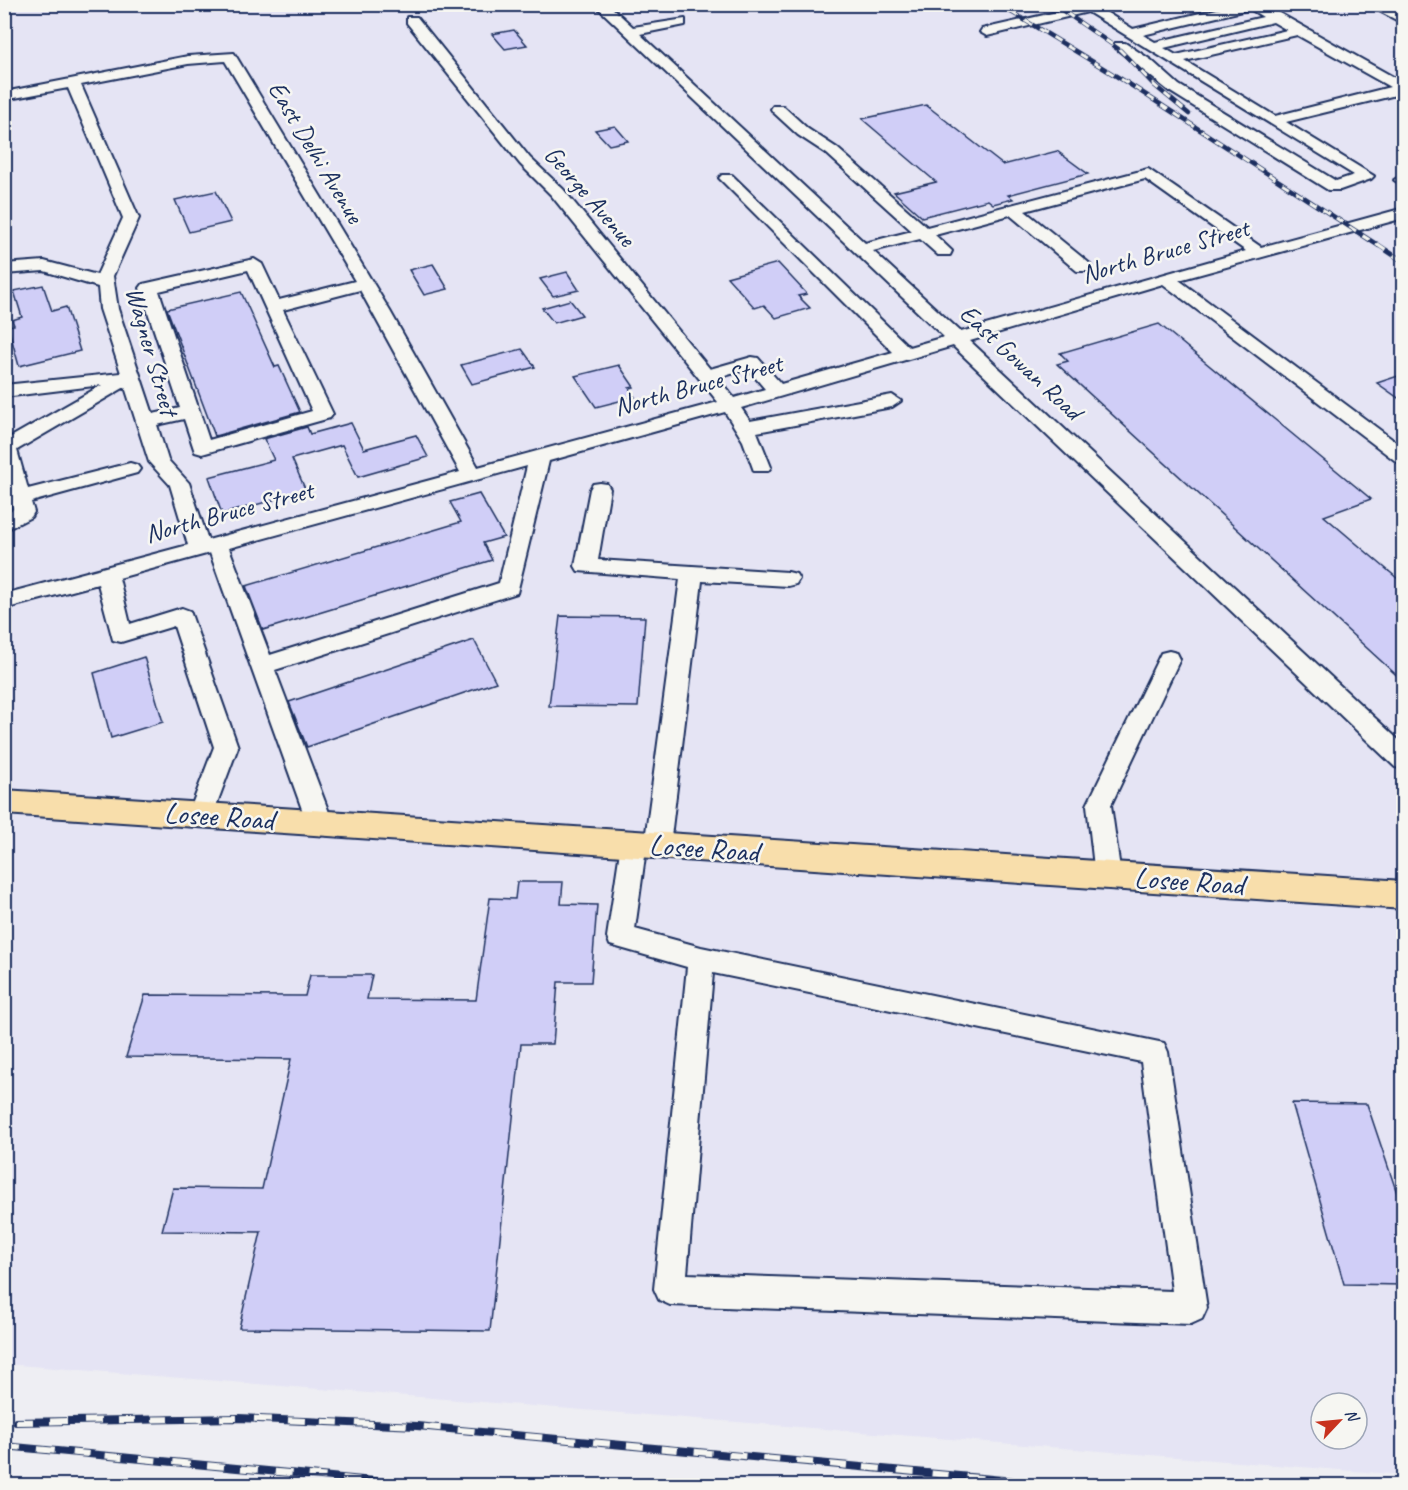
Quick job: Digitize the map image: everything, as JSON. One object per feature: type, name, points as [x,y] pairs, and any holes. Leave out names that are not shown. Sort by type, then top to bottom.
[{"type":"main road","name":"Losee Road","points":[[4,802],[1404,895]]},
{"type":"street","name":"East Gowan Road","points":[[600,4],[1404,760]]},
{"type":"street","points":[[987,32],[1086,6],[1105,4]]},
{"type":"street","points":[[1372,4],[1404,20]]},
{"type":"street","points":[[1130,34],[1253,5],[1403,88]]},
{"type":"street","points":[[1086,6],[1366,176],[1334,187],[1174,88],[1146,63],[1120,46]]},
{"type":"street","points":[[1153,47],[1274,18]]},
{"type":"street","name":"George Avenue","points":[[412,20],[525,161],[556,192],[730,405],[745,428],[761,467]]},
{"type":"street","points":[[630,33],[680,22]]},
{"type":"street","points":[[1173,60],[1298,31]]},
{"type":"street","name":"East Delhi Avenue","points":[[4,96],[188,60],[229,56],[365,284],[471,473]]},
{"type":"street","name":"Wagner Street","points":[[74,83],[95,131],[117,192],[130,218],[105,276],[109,309],[159,462],[179,483],[209,545],[262,666],[320,823]]},
{"type":"street","points":[[1273,121],[1403,88]]},
{"type":"street","points":[[778,109],[804,132],[832,151],[944,251]]},
{"type":"street","points":[[862,249],[1148,174],[1259,253]]},
{"type":"street","points":[[727,178],[906,354]]},
{"type":"street","points":[[1013,209],[1083,267]]},
{"type":"street","name":"North Bruce Street","points":[[4,602],[471,473],[777,392],[1166,278],[1404,213]]},
{"type":"street","points":[[254,264],[273,307],[322,414],[202,448],[149,288],[254,264]]},
{"type":"street","points":[[4,269],[19,266],[53,266],[106,284]]},
{"type":"street","points":[[1166,278],[1404,458]]},
{"type":"street","points":[[273,307],[365,284]]},
{"type":"street","points":[[707,376],[752,362],[777,392]]},
{"type":"street","points":[[4,391],[131,376]]},
{"type":"street","points":[[4,524],[24,512],[6,449],[131,376]]},
{"type":"street","points":[[745,428],[891,400]]},
{"type":"street","points":[[146,422],[191,411]]},
{"type":"street","points":[[262,666],[509,588],[540,455]]},
{"type":"street","points":[[20,498],[130,469]]},
{"type":"street","points":[[600,489],[586,566],[788,579]]},
{"type":"street","points":[[692,573],[646,844],[620,937],[701,959],[1154,1052],[1191,1308],[670,1289],[701,959]]},
{"type":"street","points":[[107,574],[121,634],[182,616],[226,747],[201,815]]},
{"type":"street","points":[[1108,876],[1099,805],[1169,659]]},
{"type":"shaded area","points":[[5,5],[1403,5],[1403,1475],[5,1364]]},
{"type":"building","points":[[514,30],[527,45],[505,49],[492,34]]},
{"type":"building","points":[[926,105],[1003,165],[1057,151],[1088,174],[1008,195],[1013,199],[993,204],[988,200],[922,217],[894,192],[936,182],[862,119]]},
{"type":"building","points":[[615,126],[628,141],[609,145],[595,130]]},
{"type":"building","points":[[216,191],[231,222],[189,232],[175,200]]},
{"type":"building","points":[[778,263],[807,294],[798,296],[810,308],[776,318],[764,305],[755,308],[727,277]]},
{"type":"building","points":[[433,264],[448,289],[424,295],[409,270]]},
{"type":"building","points":[[567,272],[579,290],[553,296],[540,279]]},
{"type":"building","points":[[43,285],[52,311],[66,307],[80,351],[19,366],[8,326],[14,325],[12,320],[22,317],[14,291]]},
{"type":"building","points":[[241,292],[275,367],[279,366],[300,412],[215,436],[167,309]]},
{"type":"building","points":[[570,300],[582,315],[554,323],[542,308]]},
{"type":"building","points":[[1159,324],[1371,499],[1324,516],[1404,584],[1404,682],[1057,364],[1068,361],[1060,353]]},
{"type":"building","points":[[522,349],[535,367],[472,384],[461,365]]},
{"type":"building","points":[[619,365],[634,387],[629,388],[635,397],[596,407],[575,376]]},
{"type":"building","points":[[1404,374],[1404,402],[1377,383]]},
{"type":"building","points":[[351,423],[364,449],[416,435],[428,457],[358,477],[342,445],[292,459],[306,491],[222,514],[209,477],[274,460],[264,439],[307,427],[310,434]]},
{"type":"building","points":[[479,494],[504,537],[483,543],[492,560],[263,630],[246,586],[461,522],[450,502]]},
{"type":"building","points":[[560,616],[645,617],[638,707],[549,706]]},
{"type":"building","points":[[474,640],[496,682],[307,747],[289,702]]},
{"type":"building","points":[[144,657],[163,722],[111,738],[94,673]]},
{"type":"building","points":[[517,882],[563,882],[561,904],[597,905],[591,982],[558,982],[553,1044],[521,1044],[490,1331],[239,1328],[261,1232],[162,1231],[173,1188],[262,1189],[291,1059],[126,1057],[145,995],[305,996],[310,975],[372,975],[367,999],[476,1000],[490,898],[515,899]]},
{"type":"building","points":[[1292,1103],[1367,1104],[1404,1214],[1404,1285],[1344,1284]]},
{"type":"railway","points":[[998,4],[1126,82],[1379,246]]},
{"type":"railway","points":[[1053,4],[1120,50],[1154,85],[1189,114]]},
{"type":"railway","points":[[1377,244],[1404,262]]},
{"type":"railway","points":[[16,1422],[238,1418],[417,1426],[1067,1486]]},
{"type":"railway","points":[[4,1446],[426,1486]]}]
